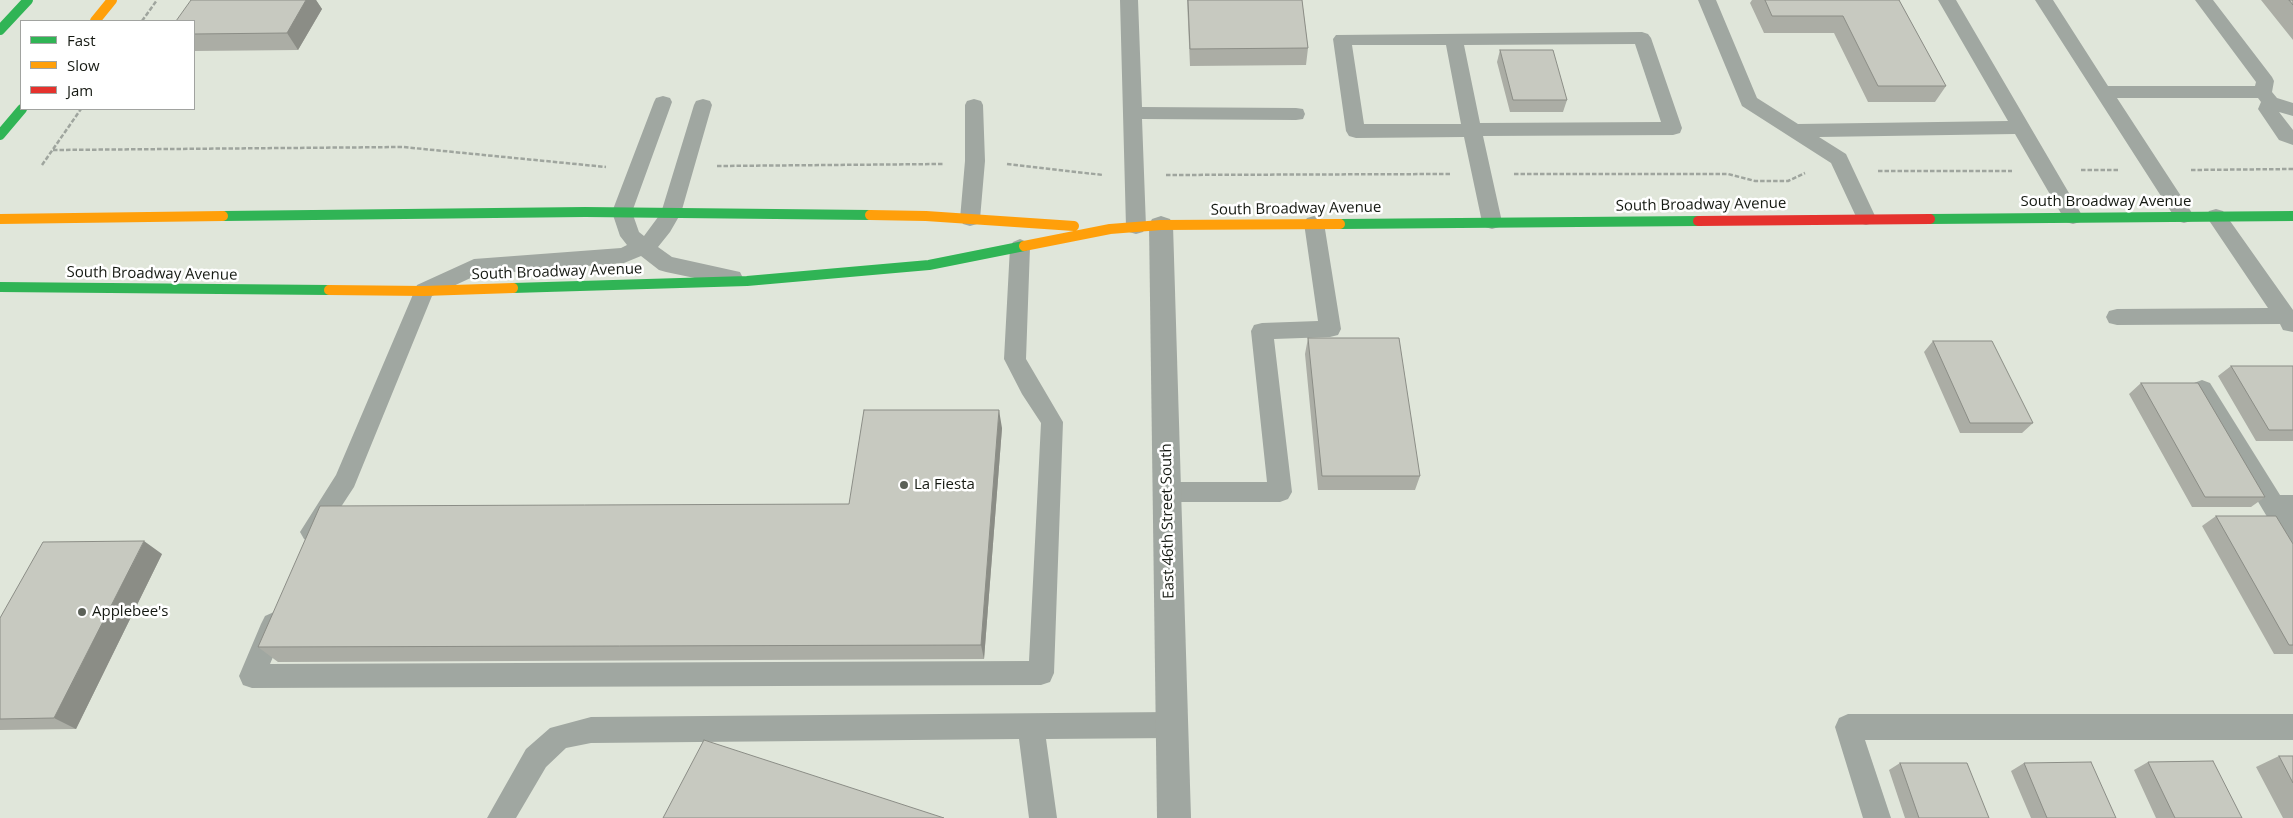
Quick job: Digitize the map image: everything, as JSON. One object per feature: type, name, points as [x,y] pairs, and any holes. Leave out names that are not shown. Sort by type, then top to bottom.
[{"type":"main road","points":[[0,30],[28,0]]},
{"type":"main road","points":[[96,20],[112,0]]},
{"type":"main road","points":[[0,136],[21,110]]},
{"type":"main road","name":"South Broadway Avenue","points":[[0,219],[622,212],[926,216],[1110,229]]},
{"type":"main road","name":"South Broadway Avenue","points":[[0,287],[424,291],[748,281],[929,265],[1110,229],[1149,226],[1866,218],[2293,216]]},
{"type":"street","name":"East 46th Street South","points":[[1149,226],[1167,492],[1174,818]]},
{"type":"lane","points":[[1129,0],[1134,175],[1149,226]]},
{"type":"lane","points":[[1707,0],[1749,102],[1839,159],[1866,218]]},
{"type":"lane","points":[[1947,0],[2072,217]]},
{"type":"lane","points":[[2044,0],[2184,216]]},
{"type":"lane","points":[[2204,0],[2265,81],[2267,109],[2286,135],[2293,138]]},
{"type":"lane","points":[[1642,38],[1672,128],[1356,131],[1342,39],[1454,39],[1642,38]]},
{"type":"lane","points":[[1454,39],[1492,222]]},
{"type":"lane","points":[[2103,92],[2266,97],[2293,110]]},
{"type":"lane","points":[[662,102],[622,212],[630,236],[666,264],[748,281]]},
{"type":"lane","points":[[302,556],[313,529],[346,480],[424,291],[474,267],[624,255],[649,243],[663,227],[670,213],[702,105]]},
{"type":"lane","points":[[970,219],[975,164],[974,105]]},
{"type":"lane","points":[[1133,113],[1296,114]]},
{"type":"lane","points":[[1794,131],[2020,127]]},
{"type":"lane","points":[[2216,216],[2289,322]]},
{"type":"lane","points":[[1167,492],[1280,492],[1262,331],[1330,329],[1314,223]]},
{"type":"lane","points":[[283,602],[252,676],[1041,673],[1052,422],[1030,388],[1015,359],[1020,247]]},
{"type":"lane","points":[[2117,317],[2289,322]]},
{"type":"lane","points":[[2202,389],[2284,505],[2293,538]]},
{"type":"lane","points":[[501,818],[536,758],[559,737],[591,730],[1172,726]]},
{"type":"lane","points":[[1031,727],[1043,818]]},
{"type":"lane","points":[[1877,818],[1848,727],[2293,727]]},
{"type":"path","points":[[143,20],[157,0]]},
{"type":"path","points":[[42,165],[80,110]]},
{"type":"path","points":[[53,150],[403,147],[592,167],[639,166]]},
{"type":"path","points":[[684,166],[1019,164],[1106,175],[1728,174],[1755,181],[1788,181],[1806,172],[2293,169]]},
{"type":"building","points":[[191,0],[306,0],[287,33],[195,34],[195,20],[177,20]]},
{"type":"building","points":[[1188,0],[1302,0],[1308,48],[1190,49]]},
{"type":"building","points":[[1765,0],[1899,0],[1946,86],[1878,86],[1843,16],[1772,16]]},
{"type":"building","points":[[1500,50],[1553,50],[1567,100],[1513,100]]},
{"type":"building","points":[[1308,338],[1399,338],[1420,476],[1322,476]]},
{"type":"building","points":[[1933,341],[1992,341],[2033,423],[1970,423]]},
{"type":"building","points":[[2231,366],[2293,366],[2293,430],[2269,430]]},
{"type":"building","points":[[2141,383],[2198,383],[2265,497],[2205,497]]},
{"type":"building","points":[[864,410],[999,410],[981,645],[258,647],[320,506],[849,504]]},
{"type":"building","points":[[2216,516],[2276,516],[2293,544],[2293,645],[2289,645]]},
{"type":"building","name":"Applebee's","points":[[144,541],[54,718],[0,719],[0,618],[43,542]]},
{"type":"building","points":[[704,740],[944,818],[663,818]]},
{"type":"building","points":[[2279,756],[2293,756],[2293,783]]},
{"type":"building","points":[[2213,761],[2242,818],[2175,818],[2148,762]]},
{"type":"building","points":[[2091,762],[2116,818],[2047,818],[2024,763]]},
{"type":"building","points":[[1900,763],[1967,763],[1989,818],[1919,818]]},
{"type":"traffic: fast","points":[[0,30],[28,0]]},
{"type":"traffic: fast","points":[[0,135],[21,110]]},
{"type":"traffic: fast","points":[[223,216],[585,212],[870,215]]},
{"type":"traffic: fast","points":[[1930,219],[2293,216]]},
{"type":"traffic: fast","points":[[1340,224],[1698,221]]},
{"type":"traffic: fast","points":[[513,288],[747,281],[929,265],[1024,246]]},
{"type":"traffic: fast","points":[[0,287],[329,290]]},
{"type":"traffic: slow","points":[[96,20],[112,0]]},
{"type":"traffic: slow","points":[[870,215],[926,216],[1074,226]]},
{"type":"traffic: slow","points":[[0,219],[223,216]]},
{"type":"traffic: slow","points":[[1024,246],[1110,229],[1161,225],[1340,224]]},
{"type":"traffic: slow","points":[[329,290],[424,291],[513,288]]},
{"type":"traffic: jam","points":[[1698,221],[1930,219]]},
{"type":"place","name":"La Fiesta","points":[[904,485]]},
{"type":"place","name":"Applebee's","points":[[82,612]]}]
